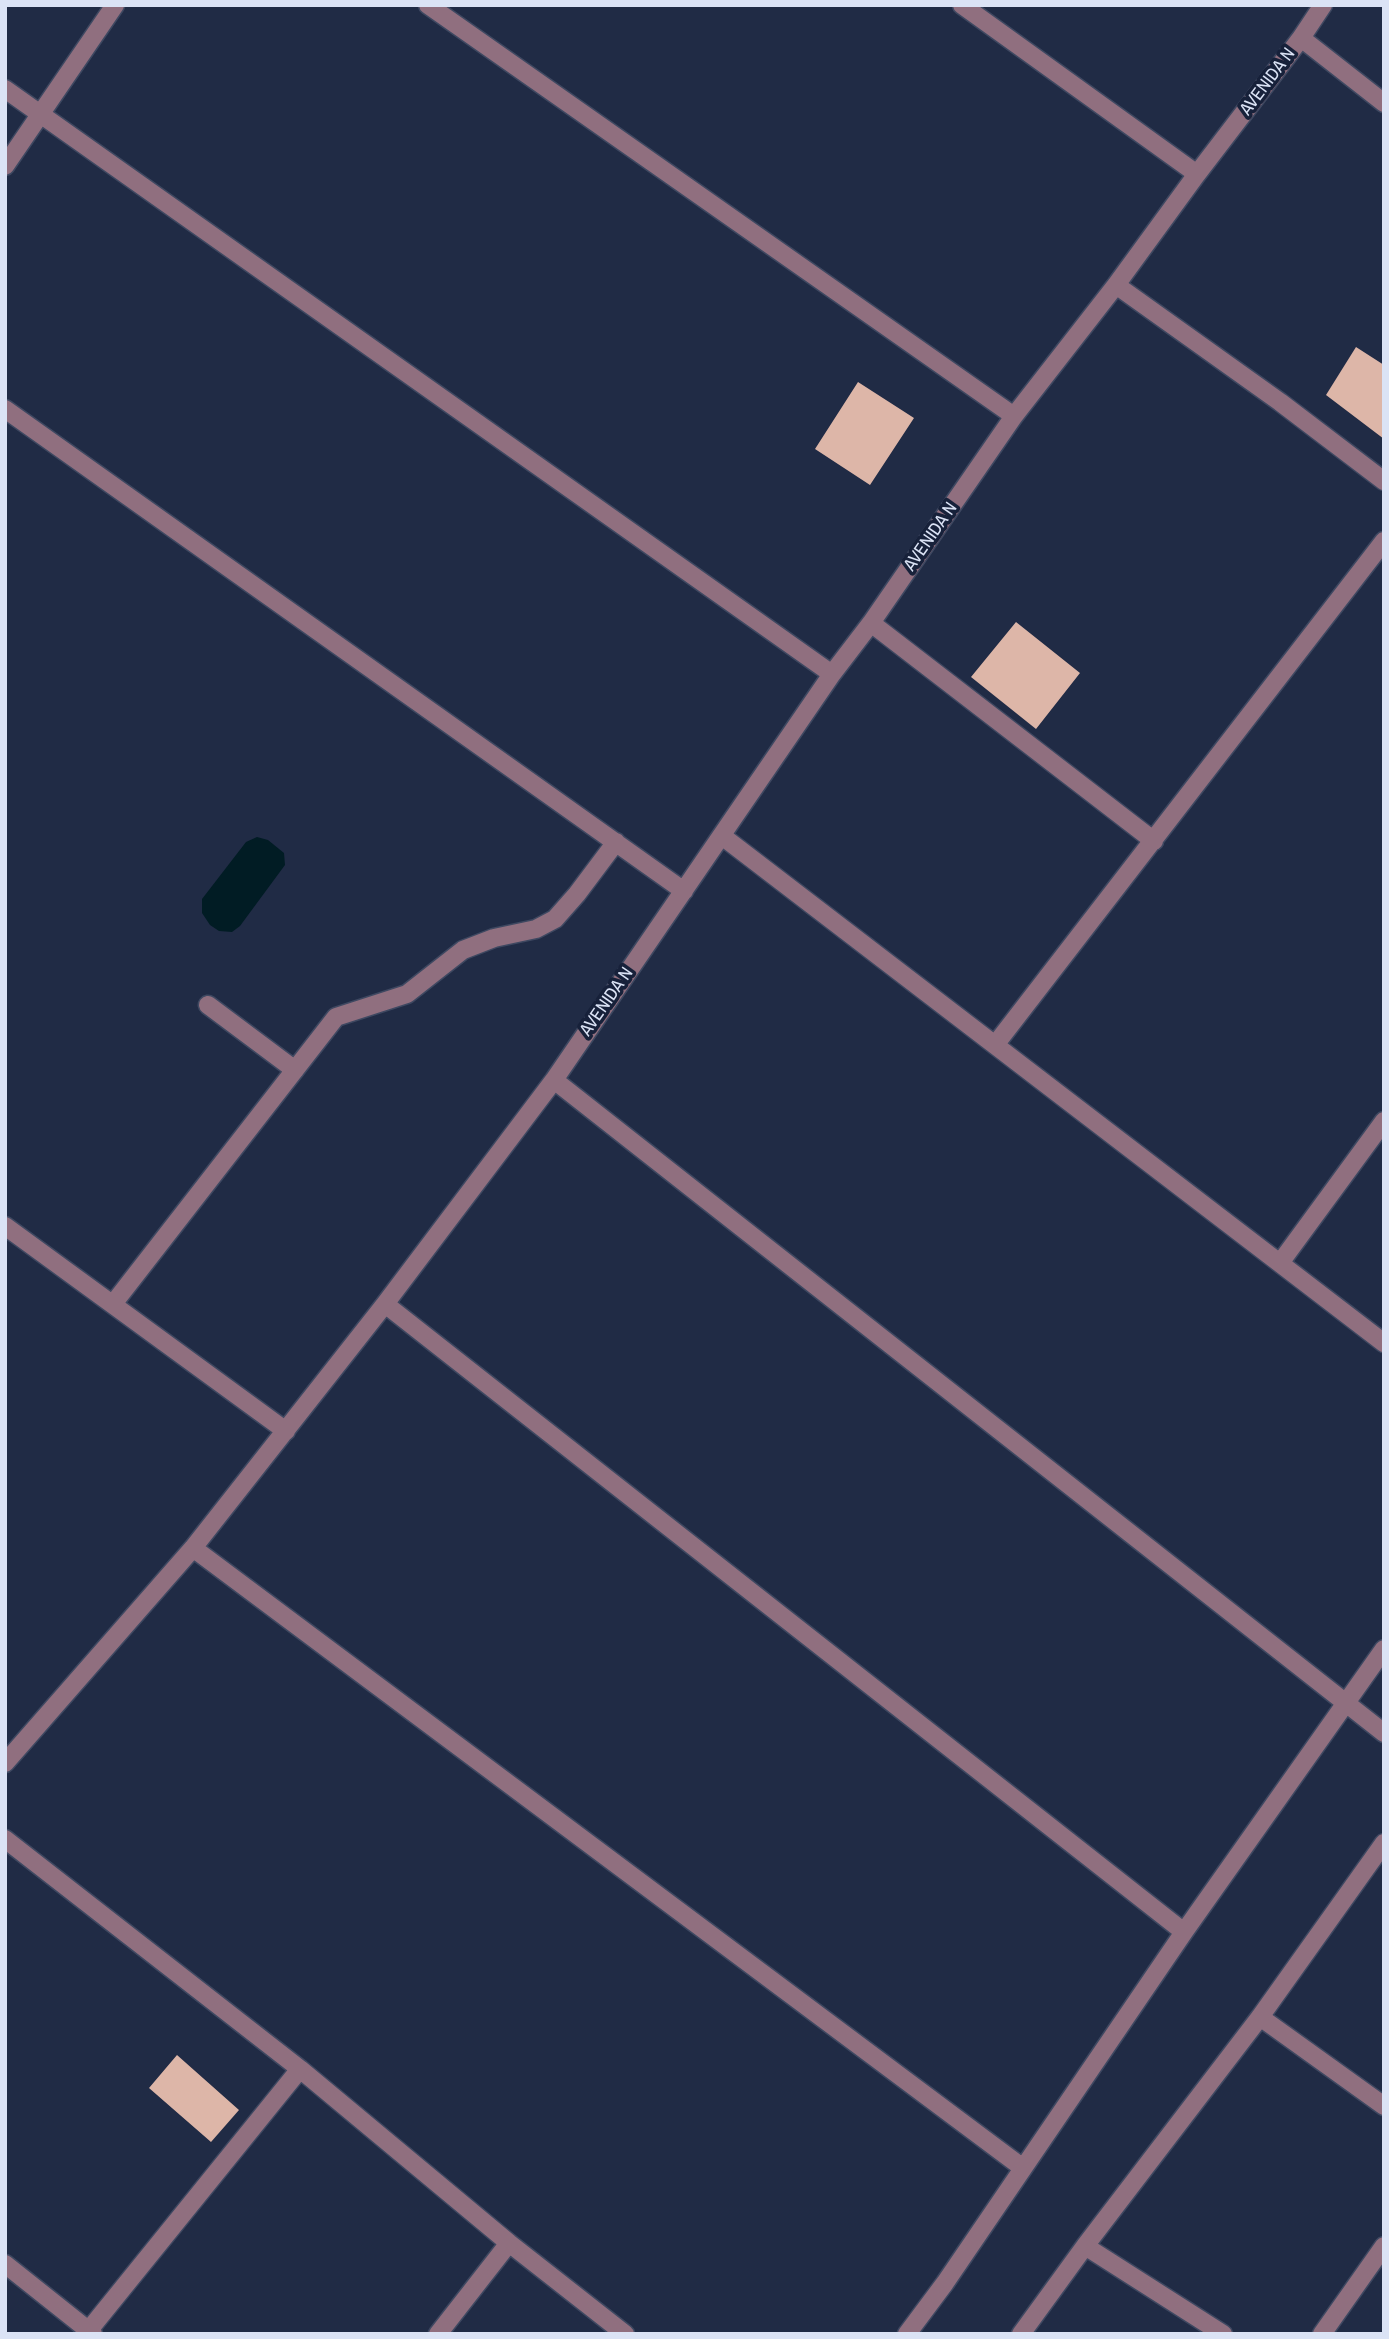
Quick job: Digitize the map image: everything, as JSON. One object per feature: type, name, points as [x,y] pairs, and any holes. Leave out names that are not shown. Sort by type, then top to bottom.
[{"type":"street","points":[[5,166],[115,5]]},
{"type":"street","points":[[428,5],[1014,416]]},
{"type":"street","points":[[962,5],[1197,174]]},
{"type":"street","name":"AVENIDA N","points":[[5,1763],[194,1548],[385,1304],[554,1080],[832,674],[871,623],[1014,416],[1116,285],[1323,5]]},
{"type":"street","points":[[1301,38],[1384,103]]},
{"type":"street","points":[[5,89],[832,674]]},
{"type":"street","points":[[1116,285],[1280,402],[1384,481]]},
{"type":"street","points":[[5,409],[684,891]]},
{"type":"street","points":[[995,1045],[1384,541]]},
{"type":"street","points":[[871,623],[1154,841]]},
{"type":"street","points":[[722,836],[1384,1343]]},
{"type":"street","points":[[113,1304],[335,1017],[407,994],[463,950],[494,938],[536,929],[555,919],[616,842]]},
{"type":"street","points":[[208,1005],[295,1070]]},
{"type":"street","points":[[554,1080],[1384,1734]]},
{"type":"street","points":[[1280,1263],[1384,1122]]},
{"type":"street","points":[[5,1226],[286,1431]]},
{"type":"street","points":[[385,1304],[1184,1932]]},
{"type":"street","points":[[194,1548],[1023,2168]]},
{"type":"street","points":[[907,2334],[945,2283],[1184,1932],[1384,1649]]},
{"type":"street","points":[[5,1839],[300,2070],[509,2243],[625,2334]]},
{"type":"street","points":[[1021,2334],[1260,2017],[1384,1843]]},
{"type":"street","points":[[1260,2017],[1384,2106]]},
{"type":"street","points":[[5,2264],[91,2332],[300,2070]]},
{"type":"street","points":[[438,2334],[509,2243]]},
{"type":"street","points":[[1085,2246],[1223,2334]]},
{"type":"street","points":[[1322,2334],[1384,2246]]},
{"type":"water","points":[[257,837],[268,840],[284,853],[285,865],[240,926],[232,932],[219,931],[210,925],[202,913],[202,899],[246,842]]},
{"type":"building","points":[[1356,347],[1384,365],[1384,439],[1326,395]]},
{"type":"building","points":[[858,382],[914,418],[870,485],[815,449]]},
{"type":"building","points":[[1016,622],[1080,673],[1036,729],[971,677]]},
{"type":"building","points":[[177,2055],[239,2110],[211,2142],[149,2088]]}]
